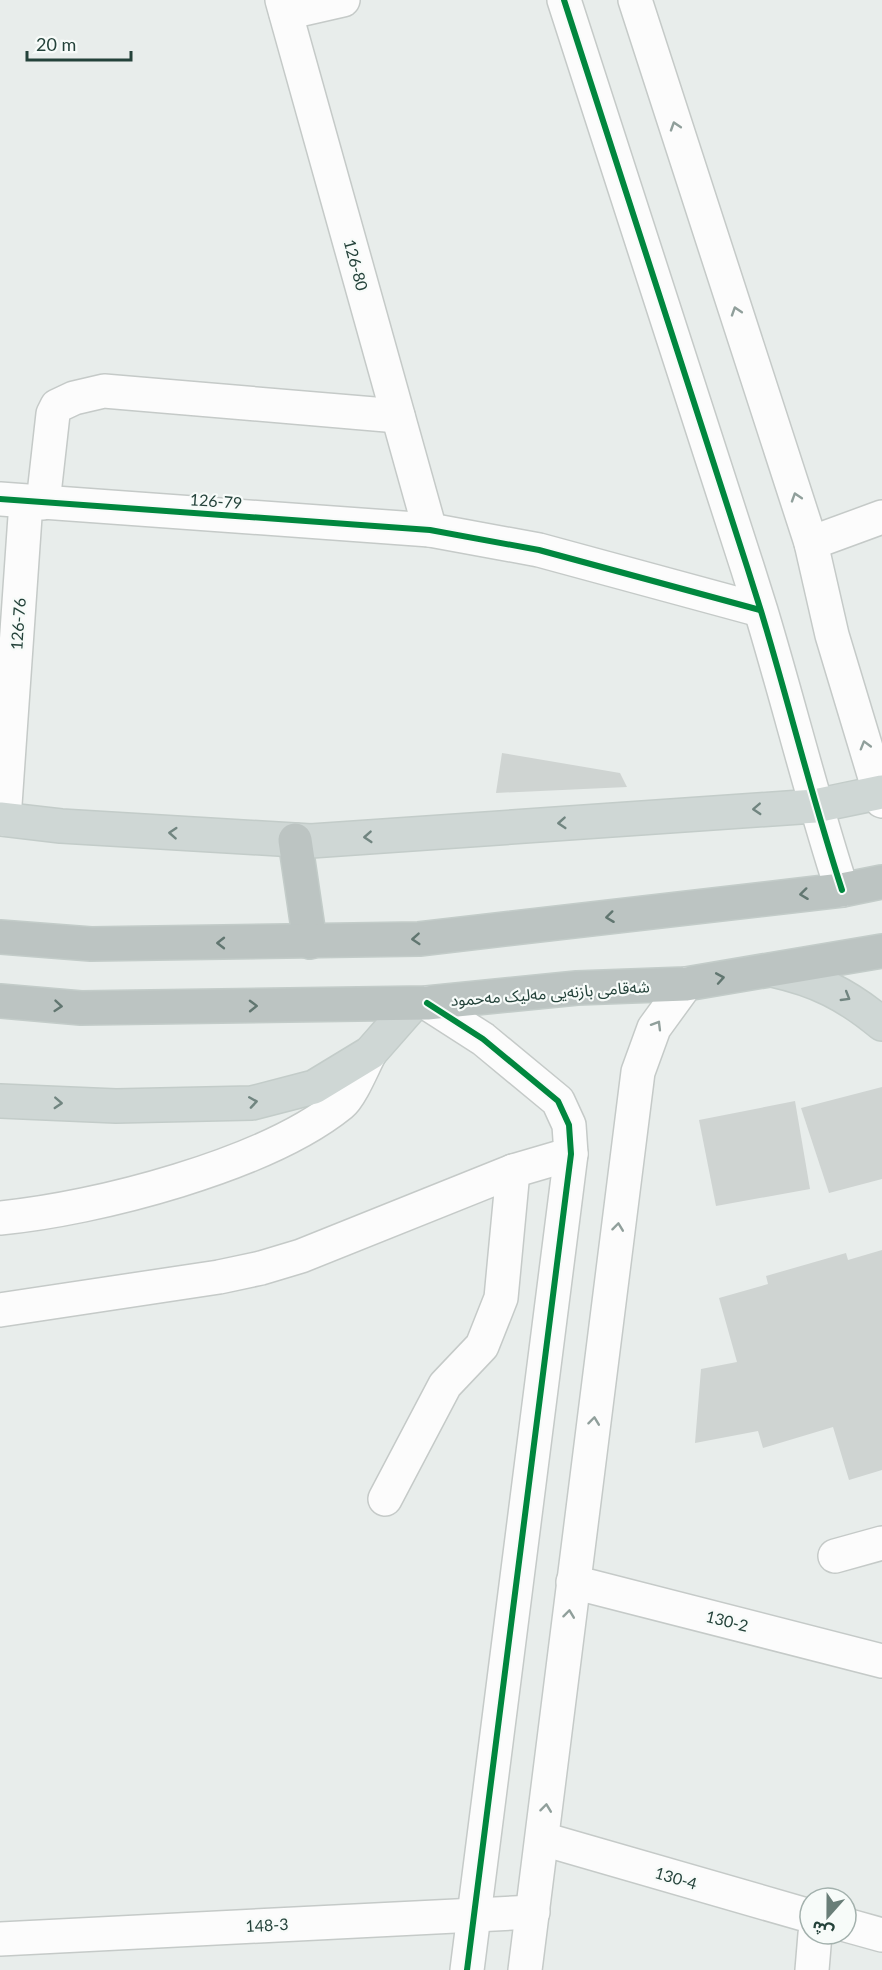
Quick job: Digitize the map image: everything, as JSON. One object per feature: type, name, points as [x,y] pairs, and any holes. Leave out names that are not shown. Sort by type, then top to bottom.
[{"type":"highway","points":[[295,840],[310,942]]},
{"type":"highway","points":[[0,937],[91,944],[419,939],[842,890],[882,882]]},
{"type":"highway","name":"شەقامی بازنەیی مەلیک مەحمود","points":[[0,1001],[81,1008],[420,1003],[577,988],[686,984],[882,951]]},
{"type":"main road","points":[[2,819],[61,826],[295,840],[815,806],[881,795]]},
{"type":"main road","points":[[772,970],[831,988],[860,1005],[882,1023]]},
{"type":"main road","points":[[0,1101],[116,1106],[252,1103],[314,1087],[370,1053],[420,1003]]},
{"type":"street","points":[[284,6],[343,0]]},
{"type":"street","points":[[564,0],[760,610],[797,733],[815,806],[842,890]]},
{"type":"street","points":[[635,0],[811,543],[832,635],[881,795]]},
{"type":"street","name":"126-80","points":[[284,6],[430,530]]},
{"type":"street","name":"126-76","points":[[2,819],[23,501],[52,414],[57,406],[88,394],[104,391],[398,416]]},
{"type":"street","name":"126-79","points":[[23,501],[430,530],[538,550],[760,610]]},
{"type":"street","points":[[811,543],[882,517]]},
{"type":"street","points":[[525,1970],[638,1072],[654,1028],[686,984]]},
{"type":"street","points":[[420,1003],[483,1039],[558,1101],[569,1125],[571,1154],[467,1970]]},
{"type":"street","points":[[0,1218],[72,1208],[187,1177],[284,1142],[343,1103],[370,1053]]},
{"type":"street","points":[[0,1311],[219,1277],[261,1268],[301,1256],[513,1171],[571,1154]]},
{"type":"street","points":[[385,1499],[445,1385],[482,1346],[501,1298],[513,1171]]},
{"type":"street","points":[[835,1556],[882,1543]]},
{"type":"street","name":"130-2","points":[[573,1582],[882,1661]]},
{"type":"street","name":"130-4","points":[[543,1839],[798,1913]]},
{"type":"street","name":"148-3","points":[[0,1939],[533,1912]]},
{"type":"street","points":[[858,1928],[882,1935]]},
{"type":"street","points":[[812,1970],[814,1946]]},
{"type":"building","points":[[502,753],[620,773],[627,787],[496,793]]},
{"type":"building","points":[[882,1087],[882,1179],[829,1193],[801,1108]]},
{"type":"building","points":[[795,1101],[810,1189],[716,1206],[699,1120]]},
{"type":"building","points":[[882,1250],[882,1470],[849,1480],[833,1427],[763,1448],[758,1431],[695,1443],[701,1369],[737,1362],[719,1298],[768,1284],[766,1276],[846,1253],[848,1260]]},
{"type":"cycle path","points":[[564,0],[761,611],[842,890]]},
{"type":"cycle path","points":[[0,499],[430,530],[539,550],[760,610]]},
{"type":"cycle path","points":[[427,1003],[483,1039],[558,1101],[569,1125],[571,1154],[467,1970]]}]
